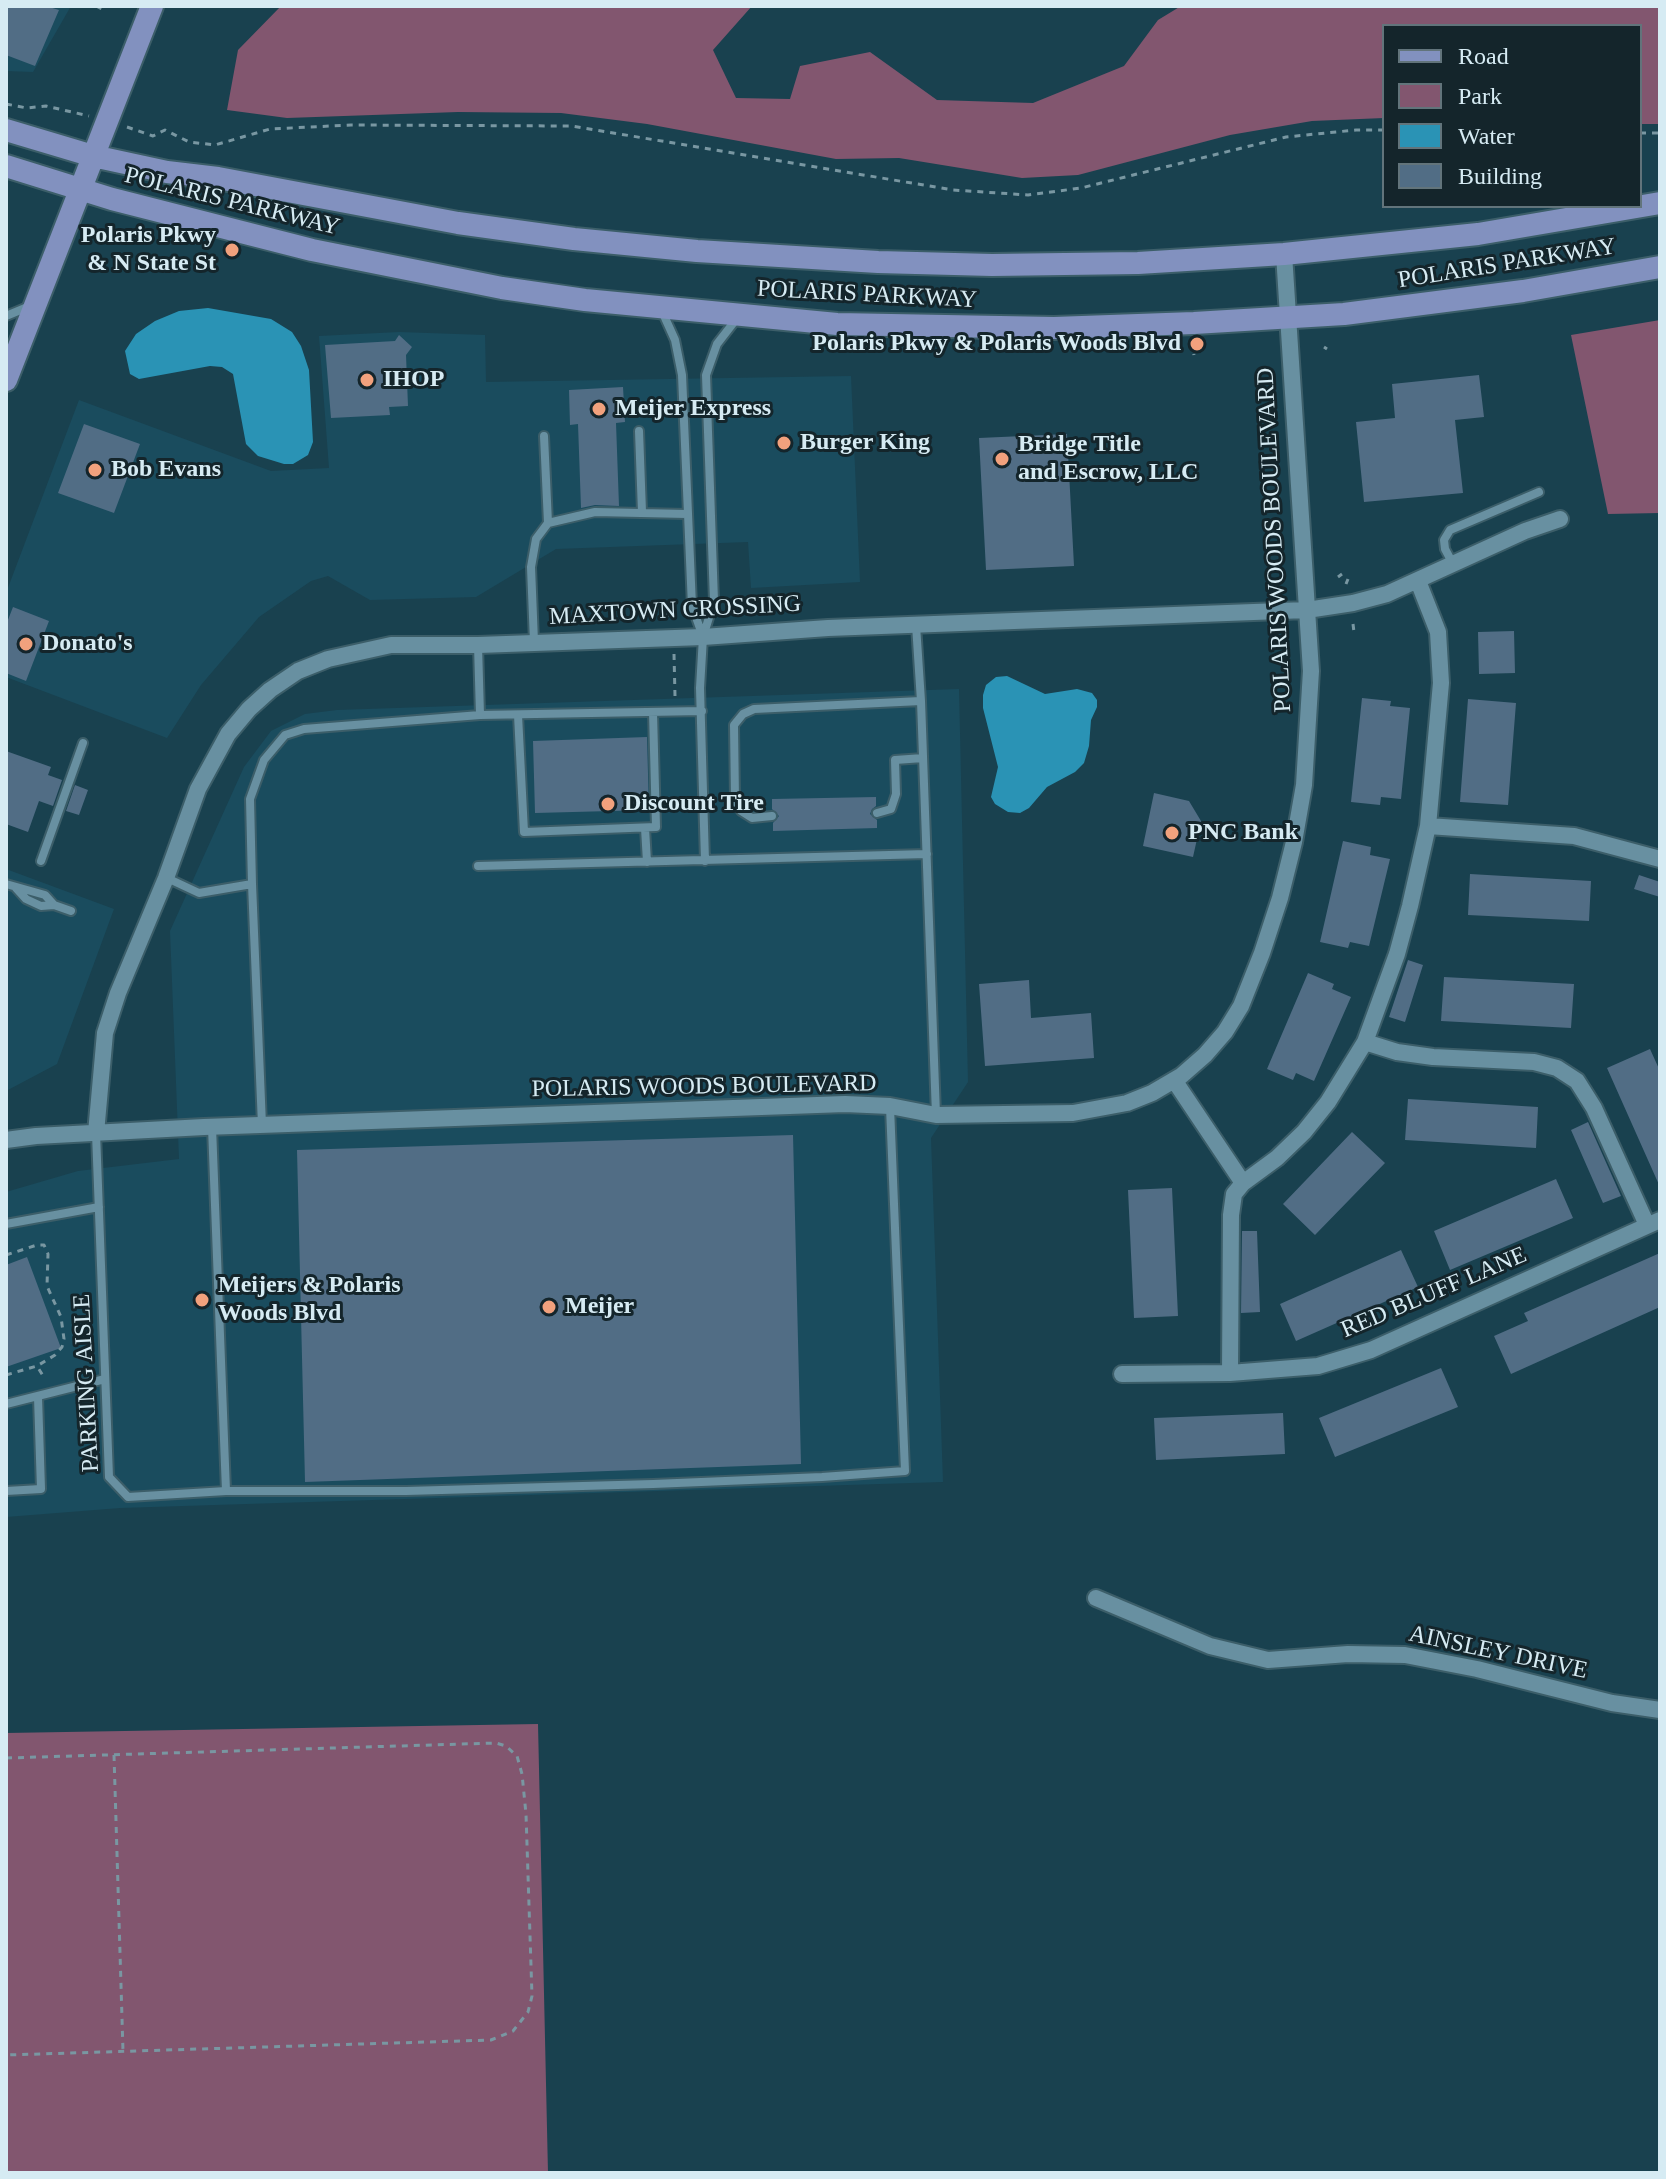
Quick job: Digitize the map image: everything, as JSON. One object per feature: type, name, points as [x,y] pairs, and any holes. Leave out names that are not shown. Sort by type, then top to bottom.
[{"type":"main road","points":[[6,380],[152,6]]},
{"type":"main road","name":"POLARIS PARKWAY","points":[[6,130],[93,156],[167,172],[218,178],[458,223],[697,251],[878,262],[992,265],[1138,263],[1284,254],[1463,236],[1630,208]]},
{"type":"main road","name":"POLARIS PARKWAY","points":[[6,166],[143,207],[312,250],[502,288],[660,308],[837,324],[1054,328],[1287,318],[1493,295],[1660,267]]},
{"type":"street","name":"POLARIS WOODS BOULEVARD","points":[[6,1140],[212,1127],[845,1104],[890,1106],[936,1115],[1097,1110],[1127,1103],[1174,1080],[1205,1055],[1225,1032],[1241,1006],[1280,898],[1301,800],[1309,728],[1311,671],[1284,254]]},
{"type":"street","name":"MAXTOWN CROSSING","points":[[96,1133],[105,1033],[198,789],[228,734],[270,690],[298,671],[328,659],[391,645],[703,637],[828,628],[1307,610],[1387,594],[1525,531],[1560,519]]},
{"type":"street","points":[[1230,1373],[1231,1215],[1234,1194],[1304,1132],[1328,1102],[1365,1042],[1397,954],[1428,826],[1441,683],[1438,632],[1418,581]]},
{"type":"street","points":[[1428,826],[1574,836],[1660,859]]},
{"type":"street","points":[[1365,1042],[1397,1052],[1433,1057],[1534,1062],[1557,1068],[1577,1081],[1654,1222]]},
{"type":"street","points":[[1174,1080],[1243,1183]]},
{"type":"street","name":"POLARIS WOODS BOULEVARD","points":[[6,1153],[36,1136]]},
{"type":"street","name":"RED BLUFF LANE","points":[[1122,1374],[1230,1373],[1318,1366],[1371,1350],[1654,1222]]},
{"type":"street","name":"AINSLEY DRIVE","points":[[1096,1598],[1210,1646],[1255,1658],[1293,1660],[1348,1654],[1405,1655],[1477,1669],[1612,1703],[1660,1710]]},
{"type":"lane","points":[[6,316],[35,305]]},
{"type":"lane","points":[[660,308],[675,340],[682,375],[692,606],[703,637]]},
{"type":"lane","points":[[705,861],[700,688],[703,637],[714,601],[706,375],[721,336],[739,315]]},
{"type":"lane","points":[[639,431],[642,512]]},
{"type":"lane","points":[[534,642],[531,567],[536,539],[548,523],[544,436]]},
{"type":"lane","points":[[1453,564],[1444,540],[1450,530],[1539,492]]},
{"type":"lane","points":[[548,523],[595,512],[687,514]]},
{"type":"lane","points":[[916,625],[936,1115]]},
{"type":"lane","points":[[478,645],[480,715]]},
{"type":"lane","points":[[772,816],[752,818],[741,811],[735,800],[734,725],[743,714],[754,709],[921,701]]},
{"type":"lane","points":[[262,1125],[250,799],[264,760],[285,735],[304,729],[480,715],[702,711]]},
{"type":"lane","points":[[518,715],[524,832],[656,827],[653,712]]},
{"type":"lane","points":[[41,861],[83,743]]},
{"type":"lane","points":[[877,813],[891,809],[896,794],[895,760],[923,758]]},
{"type":"lane","points":[[645,828],[647,862]]},
{"type":"lane","points":[[478,866],[927,854]]},
{"type":"lane","points":[[166,878],[199,893],[252,884]]},
{"type":"lane","points":[[6,884],[45,895],[54,905],[71,911]]},
{"type":"lane","name":"PARKING AISLE","points":[[96,1133],[109,1477],[128,1497],[226,1491],[421,1491],[822,1477],[905,1471],[890,1106]]},
{"type":"lane","points":[[212,1127],[226,1491]]},
{"type":"lane","points":[[6,1224],[99,1207]]},
{"type":"lane","points":[[6,1404],[105,1379]]},
{"type":"lane","points":[[6,1491],[41,1489],[38,1397]]},
{"type":"path","points":[[96,6],[104,10]]},
{"type":"path","points":[[6,104],[27,108],[46,106],[107,120],[153,136],[165,130],[189,142],[215,145],[270,129],[324,126],[572,126],[953,190],[1028,195],[1081,188],[1286,137],[1382,130]]},
{"type":"path","points":[[1192,342],[1194,355]]},
{"type":"path","points":[[666,615],[673,615]]},
{"type":"path","points":[[1353,624],[1354,632]]},
{"type":"path","points":[[674,654],[675,696]]},
{"type":"path","points":[[6,1255],[44,1245],[48,1254],[47,1286],[61,1317],[64,1339],[55,1355],[37,1366],[6,1375]]},
{"type":"path","points":[[37,1366],[52,1393]]},
{"type":"path","points":[[6,1758],[496,1743],[506,1746],[517,1756],[522,1774],[532,1996],[524,2019],[506,2035],[491,2040],[6,2055]]},
{"type":"path","points":[[114,1755],[123,2051]]},
{"type":"shaded area","points":[[6,6],[71,6],[33,72],[6,71]]},
{"type":"shaded area","points":[[399,332],[485,335],[486,382],[851,376],[860,582],[751,588],[748,542],[556,549],[476,597],[370,600],[328,576],[311,581],[259,617],[201,685],[167,738],[6,677],[6,593],[79,400],[271,471],[329,468],[319,336]]},
{"type":"shaded area","points":[[959,689],[968,1082],[931,1138],[943,1482],[120,1508],[6,1517],[6,1192],[78,1171],[179,1159],[170,931],[244,767],[271,731],[305,714],[337,710]]},
{"type":"shaded area","points":[[6,869],[114,909],[57,1064],[6,1091]]},
{"type":"green space","points":[[281,6],[752,6],[713,50],[736,98],[790,99],[800,66],[870,52],[937,100],[1033,103],[1124,66],[1158,20],[1181,6],[1660,6],[1660,124],[1642,124],[1642,24],[1382,24],[1382,118],[1312,121],[1230,135],[1078,175],[1022,178],[899,158],[836,159],[647,124],[561,113],[458,112],[287,118],[227,110],[238,50]]},
{"type":"green space","points":[[1660,320],[1660,513],[1608,514],[1571,335]]},
{"type":"green space","points":[[538,1724],[548,2173],[6,2173],[6,1733]]},
{"type":"water","points":[[208,308],[271,319],[292,332],[301,346],[309,370],[313,442],[308,455],[293,464],[284,464],[258,456],[246,444],[233,374],[222,367],[210,366],[139,379],[130,374],[125,351],[136,334],[155,321],[179,311]]},
{"type":"water","points":[[1007,676],[1045,694],[1077,689],[1092,693],[1097,700],[1084,763],[1075,772],[1047,787],[1029,808],[1020,813],[1008,812],[995,804],[991,797],[998,767],[983,708],[983,695],[986,685],[996,677]]},
{"type":"building","points":[[6,6],[46,6],[59,10],[35,66],[6,55]]},
{"type":"building","name":"IHOP","points":[[399,335],[412,347],[406,355],[408,406],[389,407],[390,415],[331,418],[325,345],[395,341]]},
{"type":"building","points":[[1479,375],[1484,417],[1455,420],[1463,493],[1364,502],[1356,422],[1395,418],[1392,384]]},
{"type":"building","points":[[623,387],[625,422],[616,423],[619,506],[581,508],[578,424],[570,425],[569,390]]},
{"type":"building","points":[[84,424],[140,444],[114,513],[58,493]]},
{"type":"building","points":[[1067,434],[1074,566],[986,570],[979,438]]},
{"type":"building","points":[[13,607],[49,621],[26,681],[6,673],[6,625]]},
{"type":"building","points":[[1514,631],[1515,673],[1479,674],[1478,632]]},
{"type":"building","points":[[1362,698],[1391,701],[1390,706],[1410,708],[1401,799],[1381,797],[1380,805],[1351,802]]},
{"type":"building","points":[[1468,699],[1516,703],[1508,805],[1460,802]]},
{"type":"building","points":[[647,737],[649,810],[535,813],[533,741]]},
{"type":"building","points":[[6,751],[51,767],[48,775],[62,780],[53,806],[39,801],[28,832],[6,824]]},
{"type":"building","points":[[75,785],[88,790],[79,815],[66,811]]},
{"type":"building","name":"PNC Bank","points":[[1154,793],[1189,801],[1201,821],[1193,857],[1143,846]]},
{"type":"building","points":[[876,797],[876,806],[870,814],[877,820],[877,828],[773,831],[773,823],[779,816],[772,809],[772,799]]},
{"type":"building","points":[[1343,841],[1371,847],[1370,855],[1390,859],[1369,946],[1350,942],[1348,948],[1320,942]]},
{"type":"building","points":[[1470,874],[1591,881],[1589,921],[1468,915]]},
{"type":"building","points":[[1639,875],[1660,882],[1660,897],[1634,889]]},
{"type":"building","points":[[1408,960],[1423,965],[1405,1022],[1389,1017]]},
{"type":"building","points":[[1308,973],[1334,984],[1332,989],[1351,997],[1314,1081],[1296,1073],[1293,1080],[1267,1069]]},
{"type":"building","points":[[1444,977],[1574,984],[1571,1028],[1441,1021]]},
{"type":"building","points":[[1029,980],[1031,1018],[1091,1013],[1094,1058],[985,1066],[979,984]]},
{"type":"building","points":[[1650,1049],[1660,1071],[1660,1187],[1607,1068]]},
{"type":"building","points":[[1408,1099],[1538,1107],[1536,1148],[1405,1140]]},
{"type":"building","points":[[1588,1122],[1621,1196],[1603,1203],[1571,1130]]},
{"type":"building","points":[[1352,1132],[1385,1163],[1315,1235],[1283,1204]]},
{"type":"building","name":"Meijer","points":[[793,1135],[801,1464],[305,1482],[297,1150]]},
{"type":"building","points":[[1556,1179],[1573,1218],[1450,1270],[1434,1231]]},
{"type":"building","points":[[1172,1188],[1178,1316],[1134,1318],[1128,1190]]},
{"type":"building","points":[[1242,1231],[1257,1231],[1260,1312],[1241,1313]]},
{"type":"building","points":[[1401,1250],[1418,1287],[1296,1341],[1280,1304]]},
{"type":"building","points":[[1660,1253],[1660,1307],[1511,1374],[1494,1336],[1528,1321],[1524,1313]]},
{"type":"building","points":[[27,1257],[61,1348],[6,1367],[6,1265]]},
{"type":"building","points":[[1441,1368],[1458,1407],[1335,1457],[1319,1418]]},
{"type":"building","points":[[1283,1413],[1285,1454],[1156,1460],[1154,1418]]},
{"type":"place","name":"Polaris Pkwy & N State St","points":[[232,250]]},
{"type":"place","name":"Polaris Pkwy & Polaris Woods Blvd","points":[[1197,344]]},
{"type":"place","name":"IHOP","points":[[367,380]]},
{"type":"place","name":"Meijer Express","points":[[599,409]]},
{"type":"place","name":"Burger King","points":[[784,443]]},
{"type":"place","name":"Bridge Title and Escrow, LLC","points":[[1002,459]]},
{"type":"place","name":"Bob Evans","points":[[95,470]]},
{"type":"place","name":"Donato's","points":[[26,644]]},
{"type":"place","name":"Discount Tire","points":[[608,804]]},
{"type":"place","name":"PNC Bank","points":[[1172,833]]},
{"type":"place","name":"Meijers & Polaris Woods Blvd","points":[[202,1300]]},
{"type":"place","name":"Meijer","points":[[549,1307]]}]
